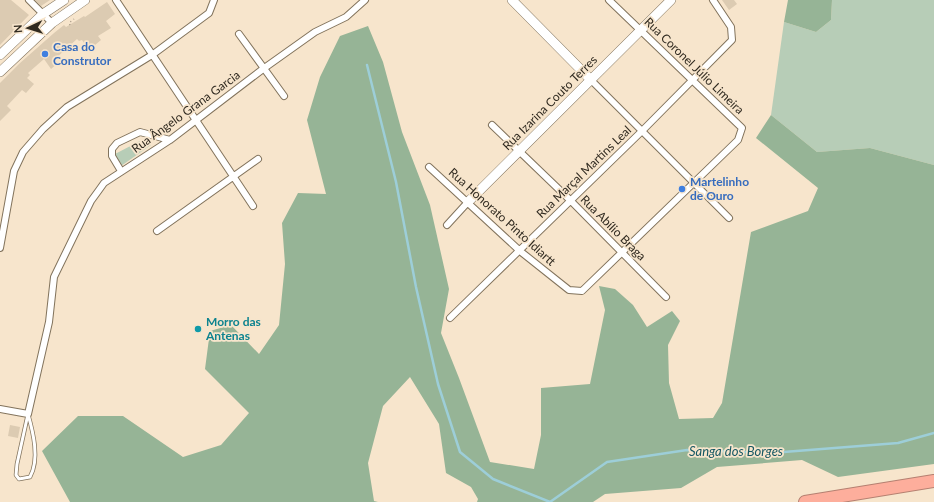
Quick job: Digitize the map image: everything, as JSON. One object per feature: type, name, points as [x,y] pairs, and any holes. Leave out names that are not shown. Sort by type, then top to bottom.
[{"type":"highway","points":[[805,502],[934,482]]},
{"type":"street","points":[[29,0],[52,23]]},
{"type":"street","points":[[0,55],[43,14],[64,0]]},
{"type":"street","points":[[0,72],[52,23],[85,0]]},
{"type":"street","points":[[116,0],[253,206]]},
{"type":"street","points":[[0,248],[14,171],[23,152],[43,129],[67,108],[152,55],[209,13],[214,0]]},
{"type":"street","name":"Rua Ângelo Grana Garcia","points":[[28,414],[49,322],[54,278],[91,201],[104,183],[170,140],[263,69],[315,32],[346,17],[365,0]]},
{"type":"street","points":[[512,0],[590,80],[730,218]]},
{"type":"street","name":"Rua Coronel Júlio Limeira","points":[[608,0],[693,79],[742,128],[738,140],[693,182]]},
{"type":"street","name":"Rua Izarina Couto Terres","points":[[447,225],[518,151],[671,0]]},
{"type":"street","name":"Rua Marçal Martins Leal","points":[[450,318],[642,131],[732,40],[731,27],[713,0]]},
{"type":"street","points":[[239,34],[284,96]]},
{"type":"street","name":"Rua Abílio Braga","points":[[492,125],[623,252],[666,297]]},
{"type":"street","points":[[121,171],[112,156],[112,149],[117,143],[140,132],[170,140]]},
{"type":"street","points":[[157,231],[233,175],[258,159]]},
{"type":"street","name":"Rua Honorato Pinto Idiartt","points":[[429,167],[520,251],[569,290],[582,291],[623,252]]},
{"type":"street","points":[[623,252],[693,182]]},
{"type":"street","points":[[0,408],[28,414]]},
{"type":"lane","points":[[28,414],[32,429],[35,459],[33,471],[30,477],[19,479],[16,475],[17,464],[28,414]]},
{"type":"path","points":[[70,25],[69,23],[74,19]]},
{"type":"green space","points":[[788,0],[832,0],[831,20],[816,32],[784,22]]},
{"type":"green space","points":[[832,0],[934,0],[934,165],[870,148],[817,152],[771,115],[784,22],[816,32],[831,20]]},
{"type":"green space","points":[[368,26],[383,62],[402,132],[430,205],[449,289],[441,333],[490,462],[534,469],[541,435],[541,388],[590,384],[605,310],[599,286],[615,289],[633,305],[647,327],[672,311],[680,321],[668,345],[669,383],[679,419],[713,418],[722,403],[751,232],[808,211],[818,188],[756,138],[771,115],[817,152],[870,148],[934,165],[934,464],[838,477],[802,460],[717,467],[681,488],[605,494],[593,502],[477,502],[478,499],[471,487],[446,473],[439,424],[410,377],[383,406],[368,463],[374,501],[378,502],[70,502],[42,451],[78,416],[123,416],[183,457],[221,445],[249,413],[205,369],[210,331],[231,325],[259,354],[279,325],[285,264],[282,223],[298,193],[326,194],[307,120],[320,77],[340,36]]},
{"type":"green space","points":[[140,141],[151,145],[121,166],[115,154]]},
{"type":"building","points":[[0,0],[11,0],[29,15],[0,45]]},
{"type":"building","points":[[35,0],[50,0],[41,6]]},
{"type":"building","points":[[722,0],[734,0],[737,4],[729,10]]},
{"type":"building","points":[[107,2],[115,14],[106,21],[111,28],[98,36],[101,40],[89,50],[82,40],[79,41],[77,39],[55,59],[58,63],[51,69],[44,59],[28,73],[30,75],[27,78],[34,84],[26,93],[22,90],[7,106],[11,110],[0,121],[0,83],[20,63],[64,25],[66,27],[84,16],[85,17]]},
{"type":"building","points":[[10,425],[20,427],[18,438],[8,436]]},
{"type":"waterway","points":[[367,65],[396,182],[416,287],[438,384],[460,452],[493,479],[550,502]]},
{"type":"waterway","name":"Sanga dos Borges","points":[[550,502],[607,462],[687,450],[771,453],[898,443],[934,433]]},
{"type":"place","name":"Casa do Construtor","points":[[45,54]]},
{"type":"place","name":"Martelinho de Ouro","points":[[682,189]]},
{"type":"place","name":"Morro das Antenas","points":[[198,329]]}]
